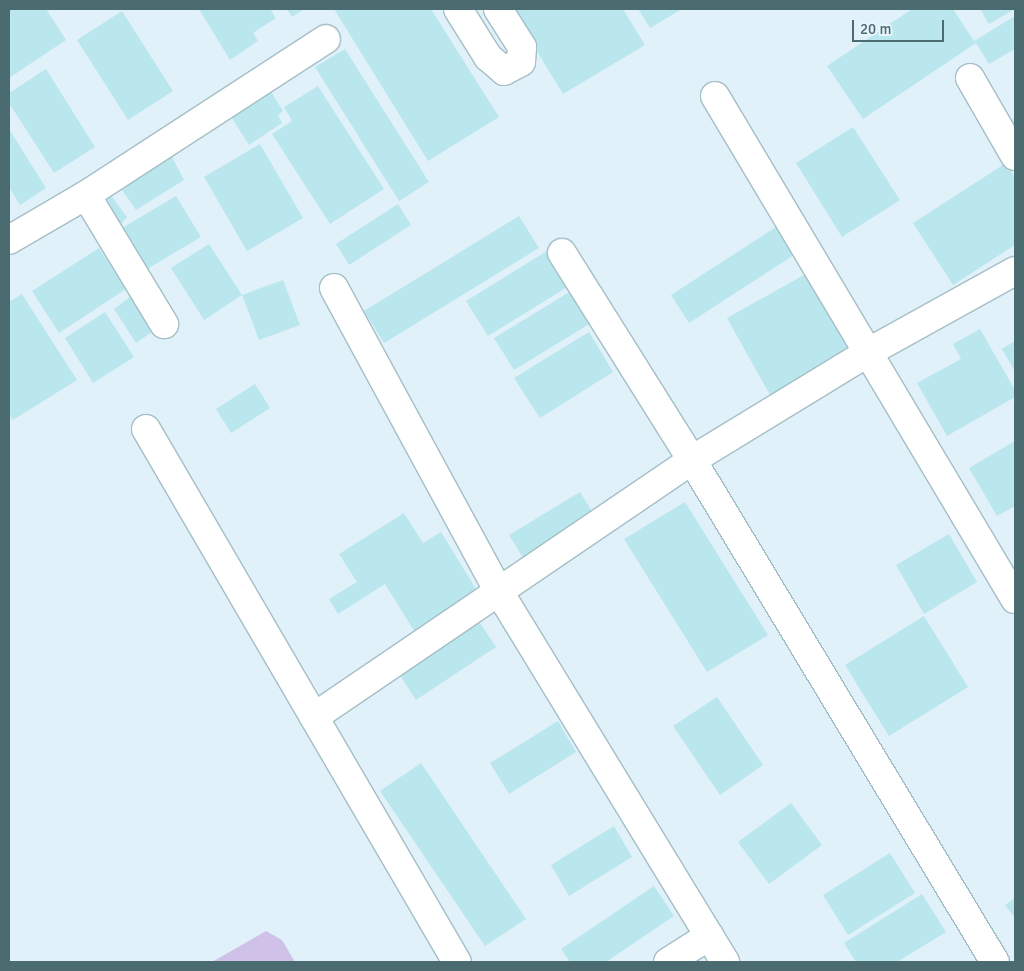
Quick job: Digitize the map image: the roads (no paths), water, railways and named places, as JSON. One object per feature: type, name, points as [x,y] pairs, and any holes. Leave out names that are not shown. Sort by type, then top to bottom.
[{"type":"street","points":[[458,9],[488,57],[504,71],[521,62],[522,47],[498,9]]},
{"type":"street","points":[[9,240],[86,195],[326,39]]},
{"type":"street","points":[[970,78],[1015,156]]},
{"type":"street","points":[[715,96],[1015,599]]},
{"type":"street","points":[[86,195],[164,324]]},
{"type":"street","points":[[562,253],[692,460],[995,962]]},
{"type":"street","points":[[314,717],[498,590],[692,460],[867,353],[1015,271]]},
{"type":"street","points":[[334,288],[498,590],[725,962]]},
{"type":"street","points":[[146,429],[457,962]]},
{"type":"street","points":[[668,962],[709,936]]}]
